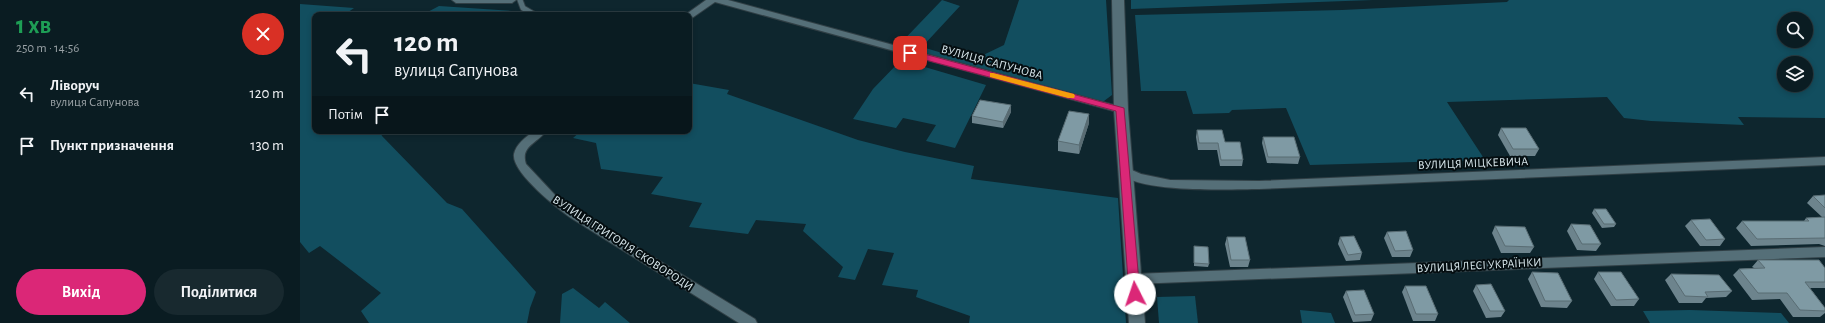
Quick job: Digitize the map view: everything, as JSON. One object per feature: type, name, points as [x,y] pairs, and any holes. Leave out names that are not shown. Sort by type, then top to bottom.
[{"type":"street","points":[[456,0],[512,0]]},
{"type":"street","points":[[692,14],[712,0]]},
{"type":"street","name":"ВУЛИЦЯ САПУНОВА","points":[[718,0],[1121,110]]},
{"type":"street","points":[[1118,0],[1121,110],[1137,323]]},
{"type":"street","name":"ВУЛИЦЯ ГРИГОРІЯ СКОВОРОДИ","points":[[538,134],[523,145],[519,152],[518,158],[521,164],[551,198],[575,215],[750,323]]},
{"type":"street","name":"ВУЛИЦЯ МІЦКЕВИЧА","points":[[1125,171],[1133,177],[1150,181],[1181,184],[1259,185],[1825,161]]},
{"type":"street","name":"ВУЛИЦЯ ЛЕСІ УКРАЇНКИ","points":[[1134,279],[1825,252]]},
{"type":"lane","points":[[520,0],[523,8],[530,12]]},
{"type":"shaded area","points":[[942,0],[960,6],[922,47],[949,55],[977,58],[1004,45],[1019,0],[1106,0],[1112,95],[1100,104],[895,49]]},
{"type":"shaded area","points":[[1131,0],[1373,0],[1131,9]]},
{"type":"shaded area","points":[[1509,0],[1825,0],[1825,118],[1738,117],[1744,125],[1651,121],[1624,118],[1607,97],[1447,102],[1485,160],[1310,165],[1286,108],[1232,110],[1229,113],[1193,114],[1186,91],[1141,91],[1135,15],[1342,10],[1507,2]]},
{"type":"shaded area","points":[[300,4],[354,8],[348,12],[312,12],[312,134],[381,134],[447,203],[462,209],[536,292],[530,308],[527,323],[369,323],[361,311],[381,293],[320,246],[309,253],[300,242]]},
{"type":"shaded area","points":[[439,6],[514,12],[428,12]]},
{"type":"shaded area","points":[[901,60],[986,85],[955,148],[926,141],[936,125],[903,118],[896,128],[853,119],[873,89]]},
{"type":"shaded area","points":[[692,84],[729,90],[727,94],[858,140],[905,152],[974,166],[971,179],[1118,198],[1126,323],[969,323],[970,316],[916,297],[918,290],[882,285],[894,253],[868,249],[855,280],[838,277],[843,267],[803,231],[806,224],[756,220],[748,234],[689,227],[702,203],[651,194],[663,177],[601,169],[596,143],[573,138],[578,134],[692,134]]},
{"type":"shaded area","points":[[573,288],[599,308],[605,302],[630,323],[560,323],[562,294]]},
{"type":"shaded area","points":[[1195,296],[1198,323],[1159,323],[1157,297]]},
{"type":"shaded area","points":[[1300,310],[1331,313],[1335,323],[1302,323]]},
{"type":"shaded area","points":[[1690,310],[1781,313],[1789,323],[1650,323],[1643,311]]},
{"type":"building","points":[[980,100],[1011,105],[1003,122],[972,116]]},
{"type":"building","points":[[1069,111],[1089,114],[1079,145],[1058,141]]},
{"type":"building","points":[[1501,128],[1526,128],[1539,149],[1513,149]]},
{"type":"building","points":[[1197,130],[1222,130],[1225,142],[1240,142],[1243,160],[1221,160],[1218,143],[1199,143]]},
{"type":"building","points":[[1263,137],[1294,137],[1300,157],[1268,157]]},
{"type":"building","points":[[1825,195],[1825,208],[1813,196]]},
{"type":"building","points":[[1594,209],[1606,209],[1616,224],[1604,224]]},
{"type":"building","points":[[1825,217],[1825,238],[1757,239],[1742,221],[1809,221],[1806,218]]},
{"type":"building","points":[[1710,219],[1725,239],[1706,240],[1691,220]]},
{"type":"building","points":[[1571,224],[1590,225],[1601,244],[1582,244]]},
{"type":"building","points":[[1495,226],[1525,227],[1534,247],[1505,246]]},
{"type":"building","points":[[1406,231],[1413,250],[1395,251],[1387,232]]},
{"type":"building","points":[[1354,236],[1362,253],[1348,255],[1340,237]]},
{"type":"building","points":[[1227,237],[1245,237],[1250,260],[1231,260]]},
{"type":"building","points":[[1194,246],[1208,247],[1209,264],[1194,263]]},
{"type":"building","points":[[1758,260],[1819,260],[1825,268],[1825,282],[1805,282],[1825,308],[1825,311],[1800,310],[1787,293],[1758,293],[1739,269],[1765,268]]},
{"type":"building","points":[[1532,272],[1558,273],[1572,301],[1545,301]]},
{"type":"building","points":[[1598,272],[1621,272],[1639,299],[1616,300]]},
{"type":"building","points":[[1671,274],[1719,275],[1732,291],[1705,292],[1708,297],[1685,296]]},
{"type":"building","points":[[1491,284],[1505,311],[1490,311],[1476,285]]},
{"type":"building","points":[[1405,286],[1426,286],[1438,314],[1416,314]]},
{"type":"building","points":[[1364,290],[1374,314],[1355,315],[1346,291]]},
{"type":"slow traffic","points":[[993,75],[1071,96]]},
{"type":"route","points":[[910,53],[1121,110],[1135,294]]}]
